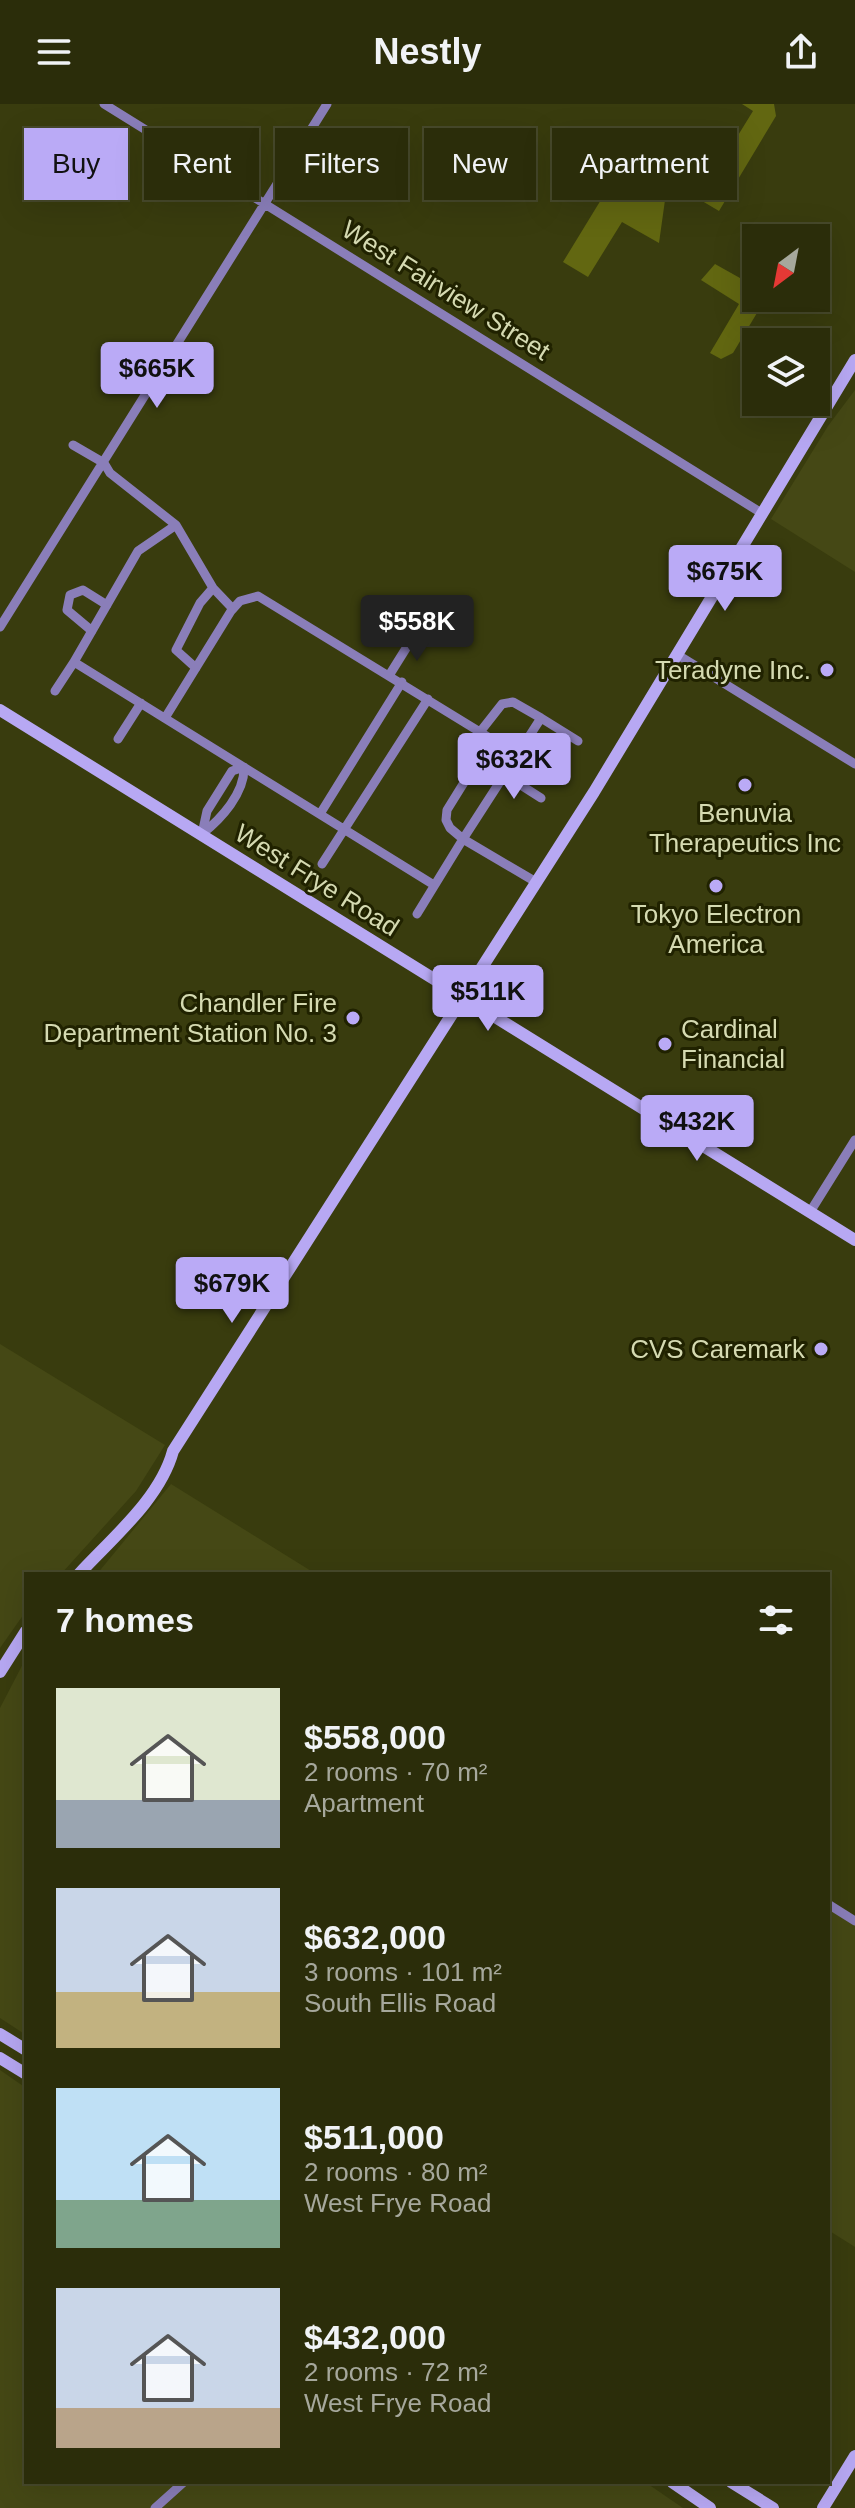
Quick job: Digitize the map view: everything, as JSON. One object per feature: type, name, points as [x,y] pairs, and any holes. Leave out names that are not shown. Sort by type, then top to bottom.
[{"type":"street","name":"West Fairview Street","points":[[104,104],[763,514]]},
{"type":"street","points":[[0,627],[327,104]]},
{"type":"street","points":[[81,1572],[149,1495],[169,1465],[173,1451],[678,655],[855,360]]},
{"type":"street","points":[[73,445],[104,463],[110,473],[176,525],[213,588],[233,609]]},
{"type":"street","points":[[55,691],[138,551],[176,525]]},
{"type":"street","points":[[196,668],[179,655],[177,646],[213,588]]},
{"type":"street","points":[[92,631],[67,610],[70,595],[83,590],[107,605]]},
{"type":"street","points":[[165,718],[233,609],[248,596],[258,596],[390,674],[517,755]]},
{"type":"street","points":[[390,674],[415,634]]},
{"type":"street","points":[[678,655],[855,764]]},
{"type":"street","points":[[74,662],[434,885]]},
{"type":"street","points":[[320,814],[402,682]]},
{"type":"street","points":[[322,864],[428,699]]},
{"type":"street","points":[[480,732],[502,704],[513,702],[578,741]]},
{"type":"street","points":[[118,739],[141,703]]},
{"type":"street","name":"West Frye Road","points":[[0,710],[855,1240]]},
{"type":"street","points":[[417,914],[541,718]]},
{"type":"street","points":[[491,739],[447,810],[450,828],[463,839],[536,882]]},
{"type":"street","points":[[202,834],[220,820],[245,779],[244,767]]},
{"type":"street","points":[[202,834],[207,811],[232,771],[244,767]]},
{"type":"street","points":[[505,775],[541,798]]},
{"type":"street","points":[[810,1212],[855,1140]]},
{"type":"street","points":[[0,1672],[24,1634]]},
{"type":"street","points":[[830,1905],[855,1921]]},
{"type":"street","points":[[0,2034],[24,2049]]},
{"type":"street","points":[[0,2058],[24,2073]]},
{"type":"street","points":[[823,2508],[855,2456]]},
{"type":"street","points":[[155,2508],[182,2484]]},
{"type":"street","points":[[675,2484],[710,2508]]},
{"type":"street","points":[[734,2484],[773,2508]]},
{"type":"shaded area","points":[[742,104],[774,104],[776,116],[737,181],[737,137],[753,111]]},
{"type":"shaded area","points":[[601,200],[665,200],[659,243],[622,222],[588,277],[563,262]]},
{"type":"shaded area","points":[[700,200],[726,200],[719,211]]},
{"type":"shaded area","points":[[715,264],[742,279],[742,312],[758,312],[748,328],[742,328],[742,338],[733,353],[721,359],[710,353],[739,304],[701,280]]},
{"type":"shaded area","points":[[855,390],[855,572],[771,519],[828,426]]},
{"type":"shaded area","points":[[0,1344],[165,1445],[136,1491],[63,1572],[24,1572],[24,1614],[0,1648]]},
{"type":"shaded area","points":[[171,1484],[313,1572],[99,1572]]},
{"type":"shaded area","points":[[24,1662],[24,2034],[0,2018],[0,1708]]},
{"type":"shaded area","points":[[830,1905],[855,1921],[855,2247],[830,2231]]},
{"type":"shaded area","points":[[0,2070],[24,2087],[24,2484],[648,2484],[683,2508],[0,2508]]},
{"type":"place","name":"Teradyne Inc.","points":[[827,670]]},
{"type":"place","name":"Benuvia Therapeutics Inc","points":[[745,785]]},
{"type":"place","name":"Tokyo Electron America","points":[[716,886]]},
{"type":"place","name":"Chandler Fire Department Station No. 3","points":[[353,1018]]},
{"type":"place","name":"Cardinal Financial","points":[[665,1044]]},
{"type":"place","name":"CVS Caremark","points":[[821,1349]]}]
